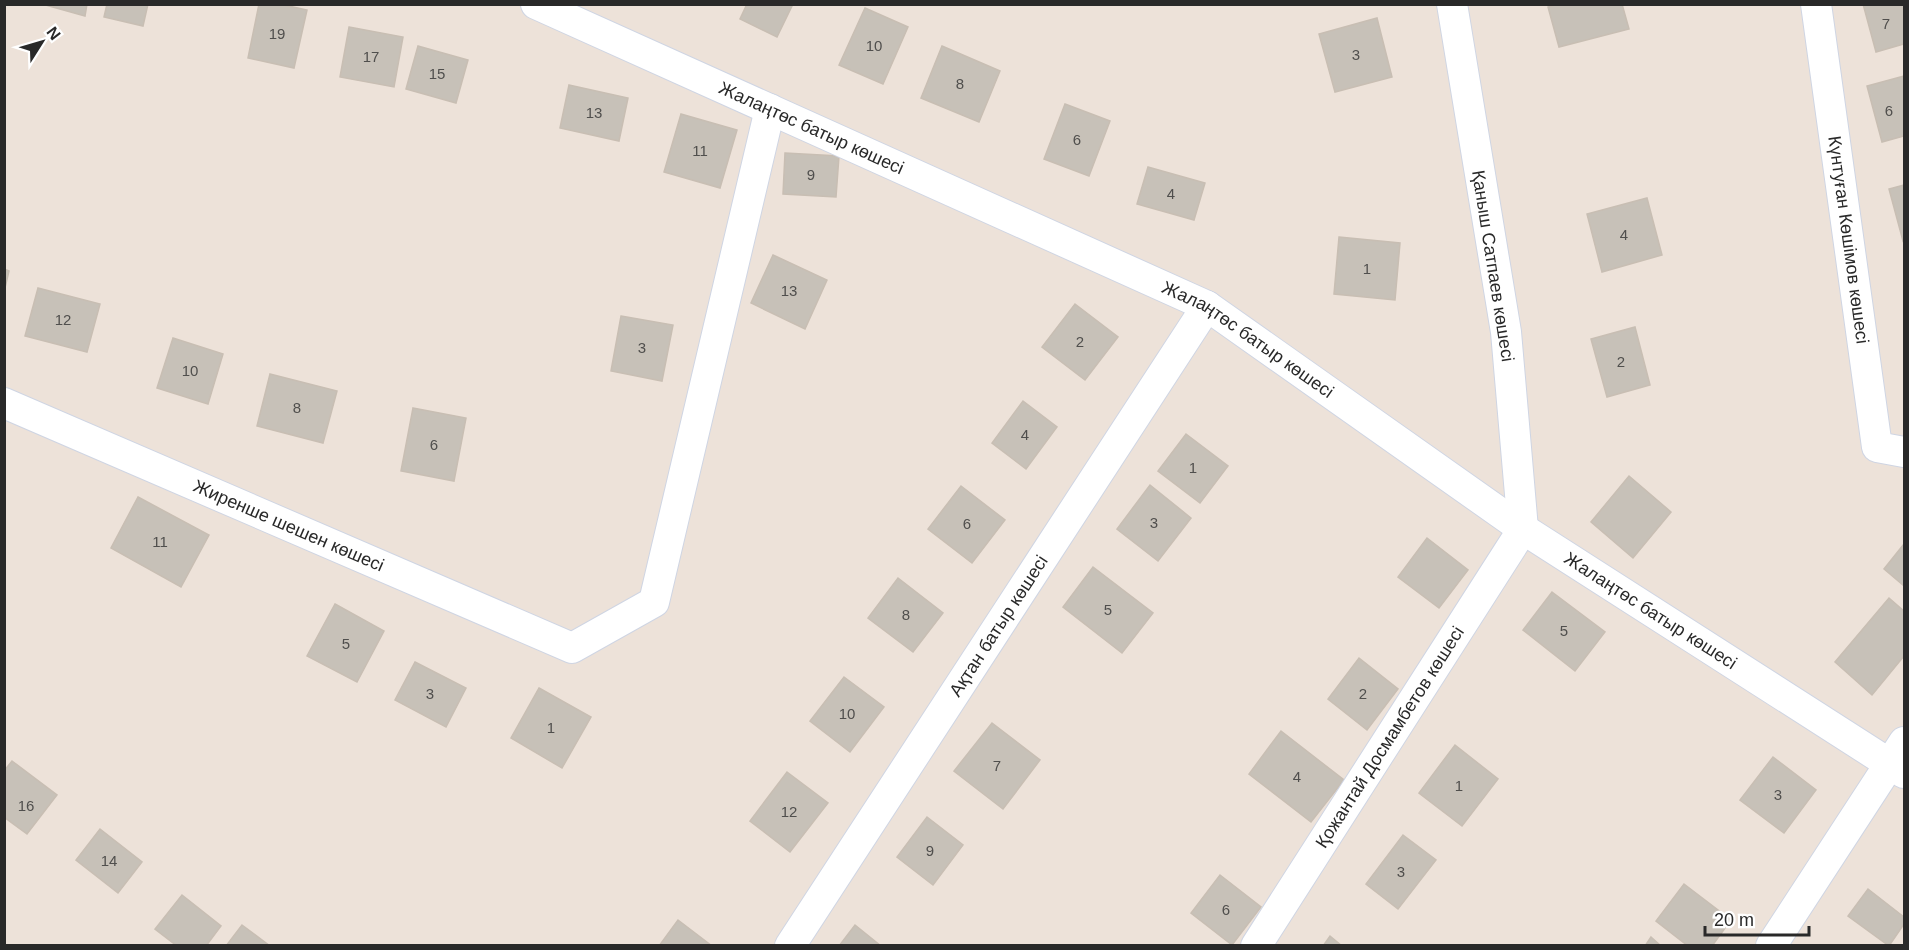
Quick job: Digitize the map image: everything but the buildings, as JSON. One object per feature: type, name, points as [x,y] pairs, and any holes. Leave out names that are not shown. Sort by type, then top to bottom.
[{"type":"street","name":"Жалаңтөс батыр көшесі","points":[[536,4],[1207,306],[1523,529],[1900,759]]},
{"type":"street","name":"Қаныш Сатпаев көшесі","points":[[1452,4],[1506,332],[1523,529]]},
{"type":"street","name":"Күнтуған Көшімов көшесі","points":[[1816,4],[1877,447],[1905,452]]},
{"type":"street","name":"Жиренше шешен көшесі","points":[[4,403],[573,648],[654,602],[770,109]]},
{"type":"street","name":"Ақтан батыр көшесі","points":[[790,945],[1207,306]]},
{"type":"street","name":"Қожантай Досмамбетов көшесі","points":[[1256,945],[1523,529]]},
{"type":"street","points":[[1771,945],[1900,759]]}]
